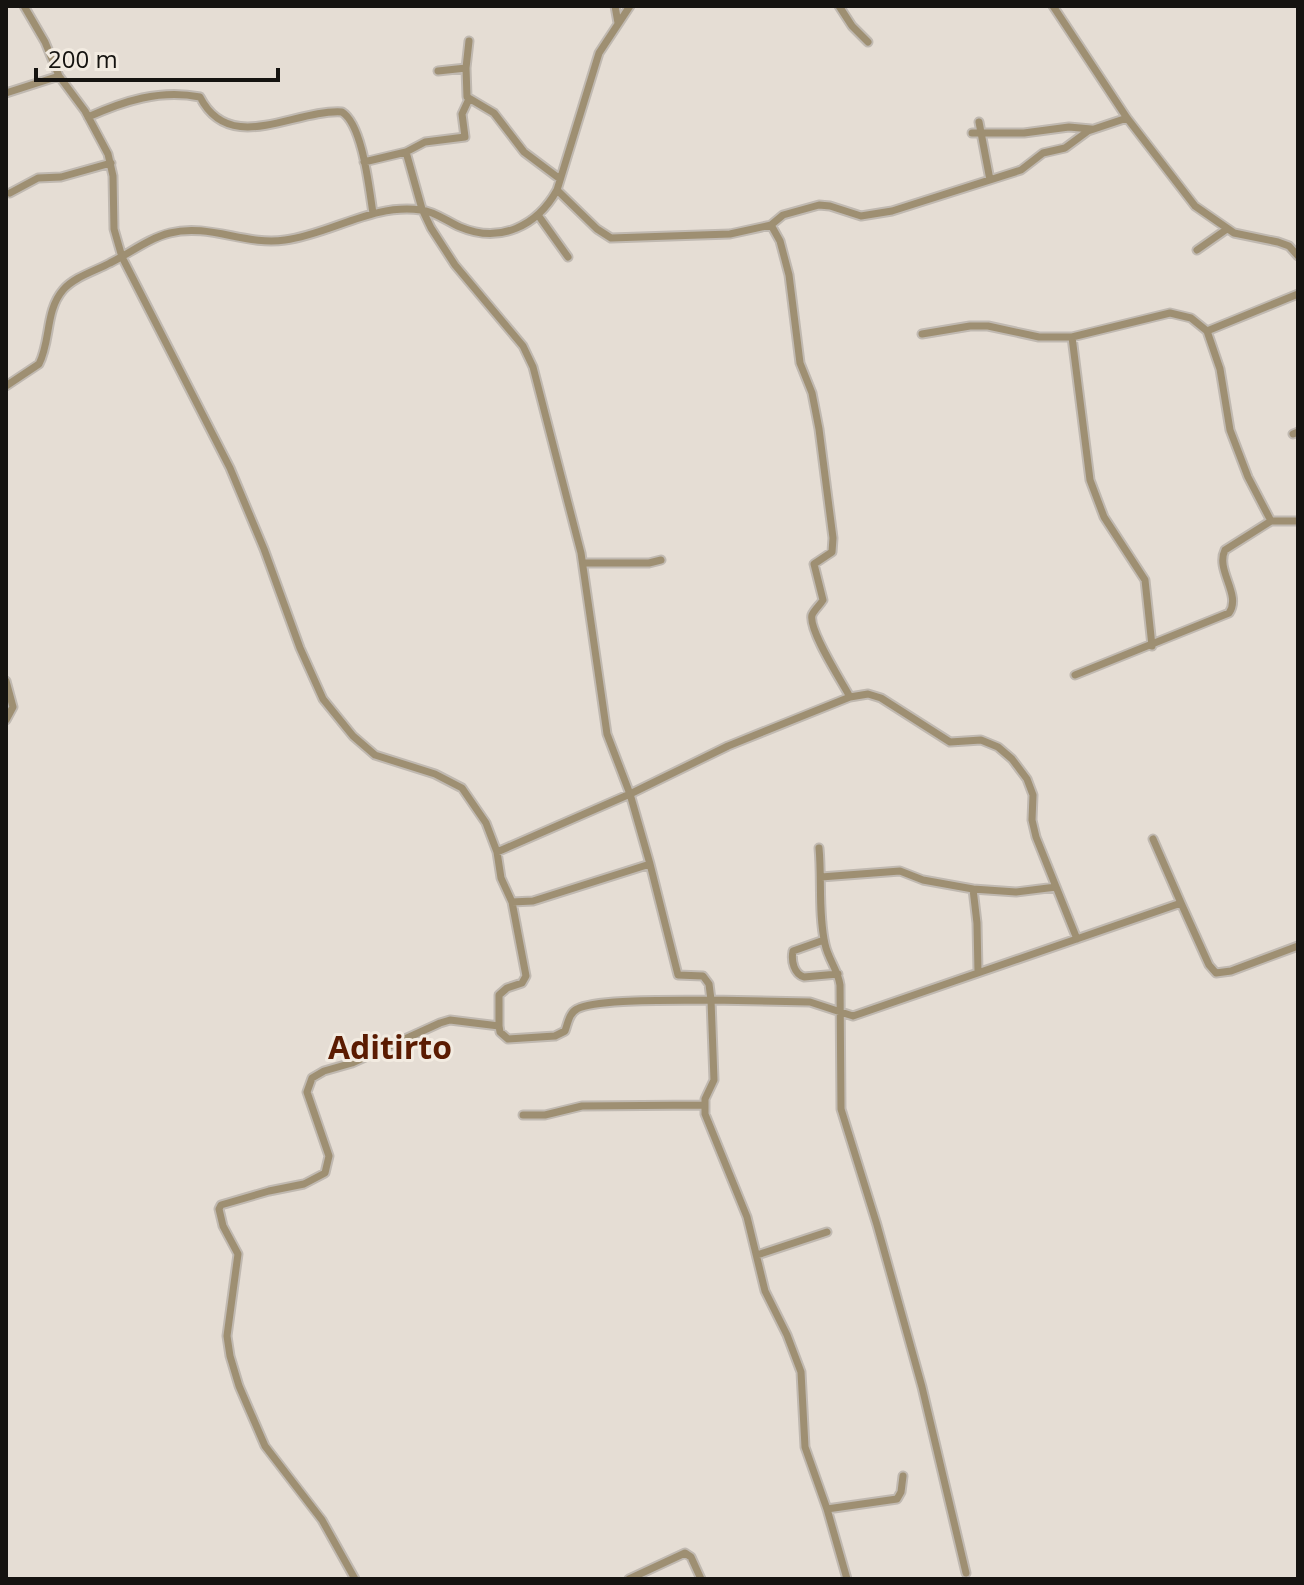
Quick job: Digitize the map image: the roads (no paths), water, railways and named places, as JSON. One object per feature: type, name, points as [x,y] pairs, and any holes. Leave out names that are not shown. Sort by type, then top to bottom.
[{"type":"street","points":[[24,6],[45,42],[59,76],[88,117],[111,163],[113,222],[122,257],[230,468],[323,699],[353,736],[375,755],[435,774],[462,788],[486,823],[497,852],[501,878],[512,902],[526,976],[522,983],[499,995],[500,1032],[508,1039],[545,1037],[565,1031],[573,1011],[609,1003],[711,1000],[810,1002],[853,1016],[1181,903]]},
{"type":"street","points":[[615,6],[618,23]]},
{"type":"street","points":[[6,386],[39,364],[45,350],[53,307],[69,284],[171,232],[198,230],[253,241],[283,241],[312,235],[373,213],[422,209],[462,228],[490,234],[511,231],[538,215],[557,190],[599,53],[630,6]]},
{"type":"street","points":[[839,6],[852,26],[868,42]]},
{"type":"street","points":[[1053,6],[1127,118],[1203,213],[1227,229],[1289,246],[1298,256]]},
{"type":"street","points":[[469,41],[465,95],[494,113],[524,152],[560,179]]},
{"type":"street","points":[[438,71],[466,68]]},
{"type":"street","points":[[6,93],[59,76]]},
{"type":"street","points":[[88,117],[132,98],[181,96],[200,97],[209,114],[240,129],[342,112],[352,122],[364,162],[373,213]]},
{"type":"street","points":[[364,162],[406,152],[425,142],[466,136],[462,114],[469,99]]},
{"type":"street","points":[[557,190],[597,229],[611,238],[730,234],[771,225],[783,215],[804,207],[830,206],[868,216],[892,211],[1024,169],[1040,154],[1065,148],[1093,129],[1127,118]]},
{"type":"street","points":[[979,122],[976,132],[990,180]]},
{"type":"street","points":[[976,132],[1024,133],[1069,127],[1093,129]]},
{"type":"street","points":[[406,152],[422,209],[455,265],[499,315],[530,360],[573,515],[583,563],[609,743],[630,794],[676,971],[681,976],[705,978],[711,1000],[714,1080],[703,1105],[742,1205],[765,1291],[801,1372],[805,1447],[847,1579]]},
{"type":"street","points":[[10,193],[38,178],[61,177],[111,163]]},
{"type":"street","points":[[538,215],[568,257]]},
{"type":"street","points":[[771,225],[780,241],[789,275],[800,363],[812,393],[819,429],[833,538],[832,552],[814,564],[823,600],[811,620],[850,697]]},
{"type":"street","points":[[1197,250],[1227,229]]},
{"type":"street","points":[[1207,331],[1298,294]]},
{"type":"street","points":[[922,334],[988,326],[1039,337],[1072,337],[1165,313],[1183,314],[1207,331],[1220,369],[1230,430],[1248,477],[1271,521]]},
{"type":"street","points":[[1072,337],[1090,480],[1104,517],[1145,580],[1152,646]]},
{"type":"street","points":[[1075,675],[1229,613],[1233,601],[1222,565],[1225,550],[1271,521],[1298,521]]},
{"type":"street","points":[[583,563],[649,563],[661,560]]},
{"type":"street","points":[[6,681],[13,707],[6,720]]},
{"type":"street","points":[[497,852],[630,794],[728,746],[850,697],[868,694],[881,698],[927,725],[944,739],[956,743],[981,740],[998,747],[1012,759],[1027,779],[1032,792],[1032,820],[1036,837],[1077,939]]},
{"type":"street","points":[[1153,839],[1209,965],[1216,973],[1231,971],[1298,946]]},
{"type":"street","points":[[819,848],[824,940],[831,966],[838,974],[841,1109],[918,1373],[966,1573]]},
{"type":"street","points":[[512,902],[533,901],[650,864]]},
{"type":"street","points":[[821,877],[900,871],[923,880],[973,889],[1016,892],[1056,887]]},
{"type":"street","points":[[973,889],[978,972]]},
{"type":"street","points":[[824,940],[793,951],[796,972],[804,977],[838,974]]},
{"type":"street","points":[[355,1579],[322,1520],[265,1446],[242,1395],[227,1336],[238,1254],[223,1226],[219,1209],[221,1205],[247,1197],[304,1184],[325,1173],[329,1156],[307,1092],[309,1083],[317,1074],[352,1063],[450,1020],[499,1026]]},
{"type":"street","points":[[523,1115],[545,1115],[582,1106],[703,1105]]},
{"type":"street","points":[[757,1255],[827,1232]]},
{"type":"street","points":[[827,1509],[897,1499],[903,1476]]},
{"type":"street","points":[[629,1579],[685,1553],[691,1557],[701,1579]]},
{"type":"district","name":"Aditirto","points":[[390,1046]]}]
